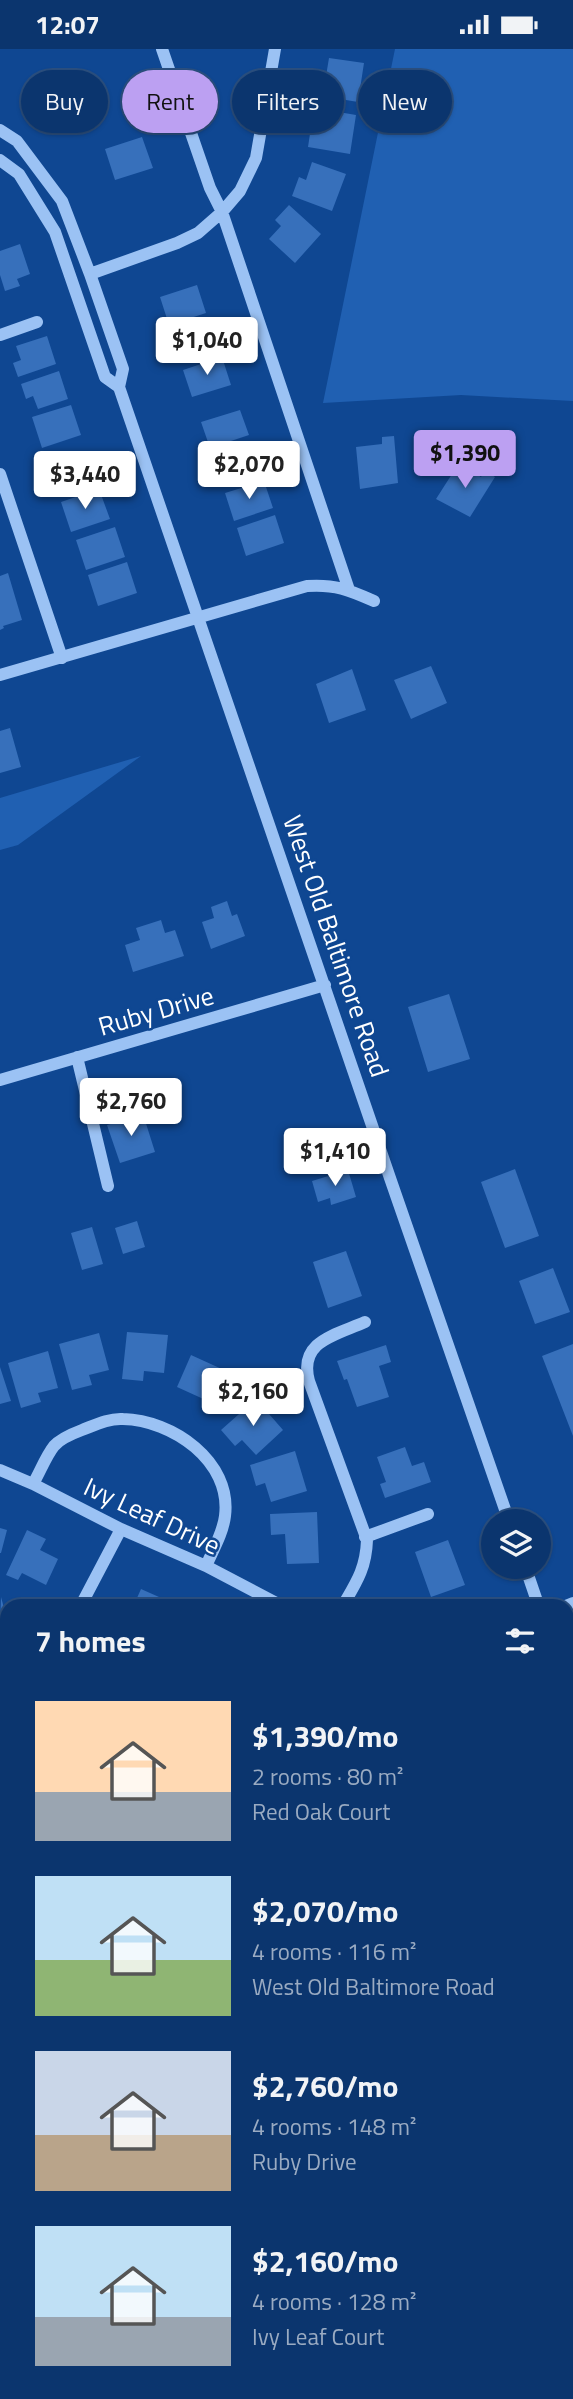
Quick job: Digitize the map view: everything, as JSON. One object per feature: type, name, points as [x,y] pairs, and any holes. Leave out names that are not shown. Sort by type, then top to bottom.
[{"type":"street","points":[[162,49],[210,188],[222,212],[349,590]]},
{"type":"street","points":[[90,274],[198,233],[222,212],[240,191],[256,158],[275,49]]},
{"type":"street","name":"West Old Baltimore Road","points":[[0,130],[18,141],[62,201],[90,274],[123,369],[119,387],[326,985],[431,1301],[505,1509]]},
{"type":"street","name":"West Old Baltimore Road","points":[[0,160],[19,174],[55,232],[105,377],[119,387]]},
{"type":"street","points":[[0,335],[37,322]]},
{"type":"street","points":[[0,474],[62,657]]},
{"type":"street","points":[[0,675],[307,586],[328,585],[349,590],[374,601]]},
{"type":"street","name":"Ruby Drive","points":[[0,1080],[326,985]]},
{"type":"street","points":[[77,1058],[108,1186]]},
{"type":"street","points":[[347,1599],[366,1559],[365,1537],[306,1371],[310,1350],[323,1340],[365,1322]]},
{"type":"street","points":[[33,1484],[55,1444],[77,1432],[120,1418],[145,1421],[166,1428],[186,1440],[208,1460],[218,1476],[226,1515],[206,1566]]},
{"type":"street","name":"Ivy Leaf Drive","points":[[0,1469],[121,1529],[206,1566],[269,1599]]},
{"type":"street","points":[[365,1537],[428,1514]]},
{"type":"street","points":[[84,1599],[121,1529]]},
{"type":"street","points":[[529,1579],[536,1599]]},
{"type":"shaded area","points":[[395,49],[573,49],[573,401],[461,395],[323,403],[378,133],[452,133],[452,70],[391,70]]},
{"type":"shaded area","points":[[141,756],[18,845],[0,850],[0,798]]},
{"type":"building","points":[[329,58],[364,63],[363,70],[358,70],[358,102],[344,100],[344,70],[327,70]]},
{"type":"building","points":[[344,113],[356,115],[350,154],[308,147],[310,133],[344,133]]},
{"type":"building","points":[[142,137],[153,168],[115,180],[105,149]]},
{"type":"building","points":[[312,162],[346,174],[332,211],[292,196],[299,177],[306,180]]},
{"type":"building","points":[[289,205],[321,234],[295,263],[269,239],[281,226],[275,220]]},
{"type":"building","points":[[20,244],[30,274],[17,279],[20,286],[5,291],[0,275],[0,251]]},
{"type":"building","points":[[197,285],[206,313],[169,325],[160,297]]},
{"type":"building","points":[[210,321],[219,349],[180,362],[171,334]]},
{"type":"building","points":[[47,336],[56,364],[18,377],[13,363],[21,360],[16,346]]},
{"type":"building","points":[[222,357],[231,385],[192,397],[183,370]]},
{"type":"building","points":[[59,371],[68,399],[38,409],[33,396],[26,399],[21,384]]},
{"type":"building","points":[[71,405],[81,435],[42,448],[32,417]]},
{"type":"building","points":[[240,410],[249,435],[210,448],[201,422]]},
{"type":"building","points":[[394,436],[398,483],[360,489],[356,447],[382,444],[382,437]]},
{"type":"building","points":[[252,445],[261,472],[223,484],[214,457]]},
{"type":"building","points":[[87,452],[96,480],[66,491],[61,477],[54,480],[49,465]]},
{"type":"building","points":[[459,463],[481,477],[485,470],[495,477],[470,517],[436,499]]},
{"type":"building","points":[[264,481],[273,508],[234,521],[225,493]]},
{"type":"building","points":[[99,489],[110,519],[71,532],[61,502]]},
{"type":"building","points":[[275,515],[284,543],[246,556],[237,528]]},
{"type":"building","points":[[115,527],[125,557],[86,570],[76,540]]},
{"type":"building","points":[[127,562],[137,593],[98,606],[88,575]]},
{"type":"building","points":[[8,573],[22,620],[3,626],[0,630],[0,576]]},
{"type":"building","points":[[431,666],[447,703],[411,719],[394,680]]},
{"type":"building","points":[[352,669],[366,710],[329,723],[316,684]]},
{"type":"building","points":[[10,728],[21,767],[0,773],[0,731]]},
{"type":"building","points":[[227,901],[232,916],[237,914],[245,936],[211,949],[202,922],[214,918],[211,907]]},
{"type":"building","points":[[161,920],[165,933],[175,930],[184,956],[133,972],[125,945],[140,940],[136,928]]},
{"type":"building","points":[[449,994],[470,1059],[428,1072],[408,1007]]},
{"type":"building","points":[[143,1114],[155,1152],[120,1163],[107,1125]]},
{"type":"building","points":[[515,1169],[539,1236],[505,1248],[481,1182]]},
{"type":"building","points":[[348,1170],[356,1197],[331,1205],[330,1198],[318,1202],[312,1181]]},
{"type":"building","points":[[137,1221],[145,1247],[123,1254],[115,1228]]},
{"type":"building","points":[[92,1227],[103,1264],[82,1270],[71,1233]]},
{"type":"building","points":[[346,1251],[362,1296],[328,1308],[313,1262]]},
{"type":"building","points":[[553,1268],[570,1312],[535,1324],[519,1281]]},
{"type":"building","points":[[127,1332],[168,1335],[164,1373],[144,1371],[143,1381],[122,1379]]},
{"type":"building","points":[[99,1333],[109,1370],[89,1375],[92,1385],[72,1390],[59,1344]]},
{"type":"building","points":[[573,1344],[573,1436],[542,1356]]},
{"type":"building","points":[[386,1345],[391,1362],[379,1366],[389,1397],[357,1407],[337,1361]]},
{"type":"building","points":[[48,1351],[58,1388],[38,1393],[41,1402],[21,1408],[8,1363]]},
{"type":"building","points":[[191,1355],[235,1375],[221,1407],[177,1387]]},
{"type":"building","points":[[0,1367],[11,1401],[0,1404]]},
{"type":"building","points":[[256,1399],[283,1430],[256,1455],[242,1440],[235,1446],[221,1430]]},
{"type":"building","points":[[405,1447],[412,1466],[424,1462],[431,1482],[385,1498],[380,1484],[386,1482],[377,1457]]},
{"type":"building","points":[[295,1451],[307,1491],[271,1502],[265,1483],[256,1486],[250,1465]]},
{"type":"building","points":[[317,1512],[319,1563],[287,1564],[285,1534],[271,1535],[270,1514]]},
{"type":"building","points":[[0,1528],[7,1530],[1,1553],[0,1553]]},
{"type":"building","points":[[27,1530],[46,1539],[40,1550],[58,1559],[46,1585],[22,1573],[18,1580],[6,1575]]},
{"type":"building","points":[[448,1540],[465,1585],[431,1597],[415,1552]]},
{"type":"building","points":[[141,1589],[159,1597],[158,1599],[137,1599]]}]
